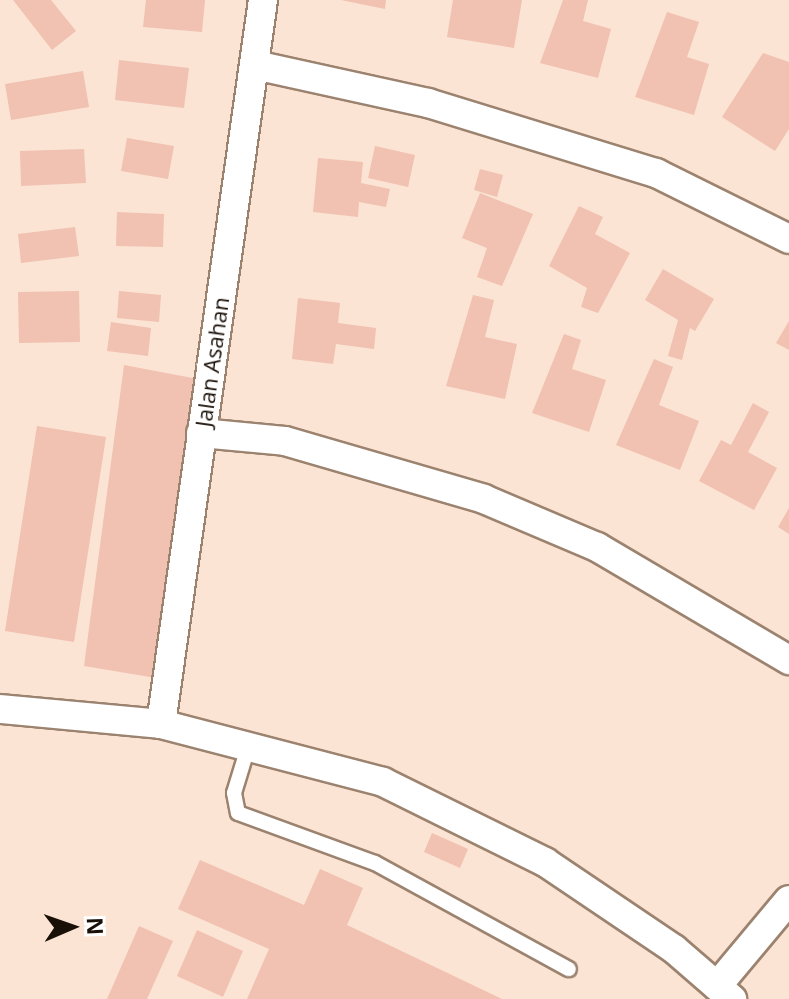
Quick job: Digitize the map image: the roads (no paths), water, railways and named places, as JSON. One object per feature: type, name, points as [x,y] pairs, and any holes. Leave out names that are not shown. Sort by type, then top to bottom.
[{"type":"street","name":"Jalan Asahan","points":[[161,724],[263,0]]},
{"type":"street","points":[[255,65],[428,103],[656,173],[789,239]]},
{"type":"street","points":[[201,433],[285,441],[484,499],[597,547],[789,660]]},
{"type":"street","points":[[0,709],[161,724],[250,743],[383,782],[491,829],[622,913],[725,992],[789,900]]},
{"type":"lane","points":[[250,743],[234,793],[238,813],[375,863],[569,969]]}]
